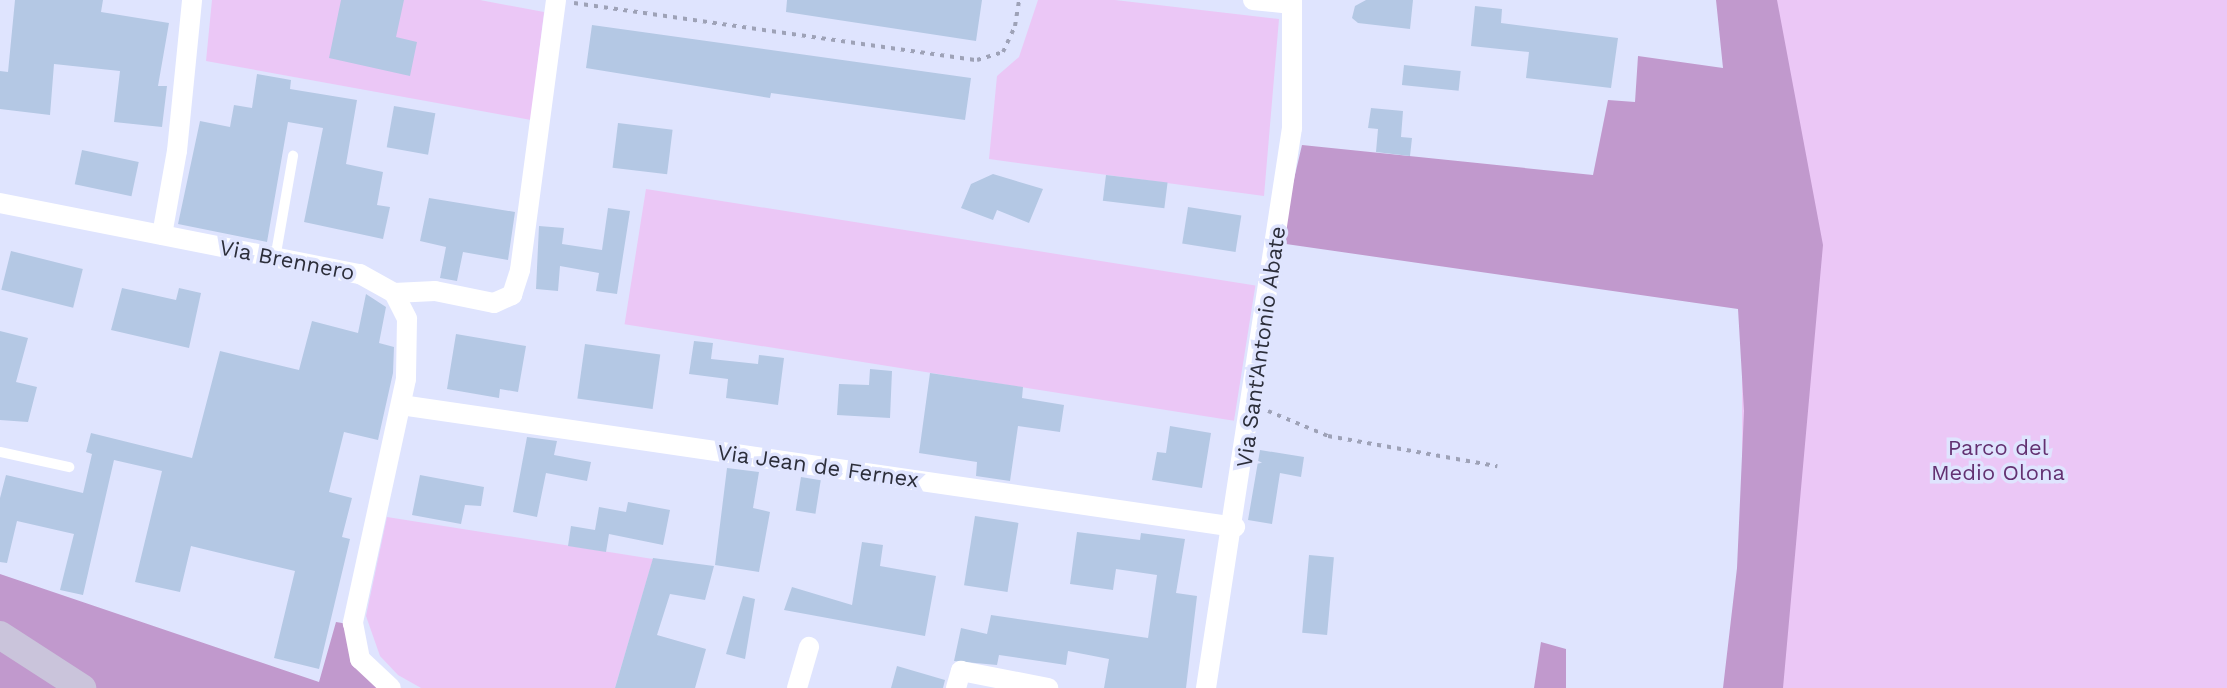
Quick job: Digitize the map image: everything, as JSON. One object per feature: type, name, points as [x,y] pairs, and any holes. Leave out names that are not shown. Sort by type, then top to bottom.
[{"type":"street","points":[[162,235],[177,151],[192,0]]},
{"type":"street","points":[[391,688],[360,659],[353,623],[401,405],[409,334],[394,293],[435,291],[494,303],[512,295],[520,270],[556,0]]},
{"type":"street","name":"Via Sant'Antonio Abate","points":[[1206,688],[1235,527],[1292,128],[1292,2],[1253,0]]},
{"type":"street","name":"Via Brennero","points":[[0,203],[360,274],[394,293]]},
{"type":"street","name":"Via Jean de Fernex","points":[[401,405],[1235,527]]},
{"type":"street","points":[[0,635],[82,688]]},
{"type":"street","points":[[797,688],[809,647]]},
{"type":"street","points":[[956,688],[961,671],[1048,688]]},
{"type":"lane","points":[[275,259],[293,156]]},
{"type":"lane","points":[[0,452],[69,467]]},
{"type":"path","points":[[556,0],[977,60],[1003,52],[1015,26],[1019,0]]},
{"type":"path","points":[[1252,404],[1328,436],[1497,466]]},
{"type":"green space","points":[[212,0],[480,0],[544,12],[531,120],[206,61]]},
{"type":"green space","points":[[1038,0],[1115,0],[1279,19],[1264,196],[989,159],[997,76],[1019,57]]},
{"type":"green space","name":"Parco del Medio Olona","points":[[1742,0],[2227,0],[2227,688],[1742,688]]},
{"type":"green space","points":[[646,189],[1255,286],[1234,421],[625,324]]},
{"type":"green space","points":[[387,517],[653,559],[615,688],[421,688],[398,675],[380,656],[366,616]]},
{"type":"shaded area","points":[[1716,0],[1777,0],[1823,245],[1783,688],[1723,688],[1737,568],[1744,411],[1738,309],[1279,243],[1302,145],[1593,175],[1608,100],[1635,102],[1638,56],[1723,68]]},
{"type":"shaded area","points":[[0,574],[319,682],[336,622],[354,625],[360,660],[389,688],[0,688]]},
{"type":"shaded area","points":[[1541,642],[1566,649],[1566,688],[1534,688]]},
{"type":"building","points":[[15,0],[103,0],[101,12],[169,23],[158,86],[167,86],[162,127],[114,122],[120,71],[54,64],[50,115],[0,109],[0,71],[8,72]]},
{"type":"building","points":[[341,0],[404,0],[396,37],[417,42],[410,76],[329,58]]},
{"type":"building","points":[[787,0],[982,0],[976,41],[786,12]]},
{"type":"building","points":[[1366,0],[1413,0],[1410,29],[1358,23],[1352,18],[1355,6]]},
{"type":"building","points":[[1475,6],[1502,9],[1501,23],[1618,38],[1611,88],[1526,78],[1529,52],[1471,46]]},
{"type":"building","points":[[592,25],[971,78],[965,120],[771,93],[770,98],[586,68]]},
{"type":"building","points":[[1404,65],[1461,71],[1459,91],[1402,85]]},
{"type":"building","points":[[257,74],[291,80],[290,89],[357,100],[346,164],[383,172],[377,205],[390,207],[383,239],[304,222],[323,128],[288,122],[267,242],[178,224],[200,121],[230,127],[234,105],[252,108]]},
{"type":"building","points":[[394,106],[435,113],[428,155],[387,147]]},
{"type":"building","points":[[1371,108],[1403,111],[1401,137],[1412,138],[1410,156],[1376,152],[1378,129],[1368,128]]},
{"type":"building","points":[[618,123],[673,130],[667,174],[613,168]]},
{"type":"building","points":[[82,150],[139,162],[131,196],[75,184]]},
{"type":"building","points":[[993,174],[1043,189],[1029,223],[997,210],[993,220],[961,208],[971,184]]},
{"type":"building","points":[[1106,175],[1168,183],[1164,208],[1103,201]]},
{"type":"building","points":[[429,198],[515,212],[508,260],[463,252],[457,281],[440,278],[446,247],[420,241]]},
{"type":"building","points":[[1188,207],[1241,215],[1236,252],[1182,244]]},
{"type":"building","points":[[608,208],[630,211],[617,294],[596,291],[599,273],[560,266],[558,291],[536,289],[539,226],[564,228],[562,244],[602,250]]},
{"type":"building","points":[[11,251],[83,269],[73,308],[1,290]]},
{"type":"building","points":[[122,288],[176,300],[179,288],[201,293],[189,348],[111,330]]},
{"type":"building","points":[[366,294],[386,307],[379,343],[394,347],[393,373],[378,440],[344,432],[329,492],[352,498],[342,537],[350,539],[319,669],[274,658],[295,571],[191,546],[180,592],[135,582],[162,471],[114,460],[83,595],[60,590],[74,534],[17,521],[7,563],[0,562],[0,498],[6,475],[83,493],[92,454],[86,452],[91,433],[192,458],[220,351],[299,370],[312,321],[358,333]]},
{"type":"building","points":[[0,331],[28,338],[16,382],[37,387],[28,422],[0,420]]},
{"type":"building","points":[[456,334],[526,346],[518,392],[500,389],[499,398],[447,389]]},
{"type":"building","points":[[694,341],[713,343],[711,359],[758,364],[759,355],[784,358],[778,405],[726,398],[728,379],[689,374]]},
{"type":"building","points":[[585,344],[660,355],[653,409],[577,398]]},
{"type":"building","points":[[870,369],[892,371],[890,418],[837,415],[839,384],[869,385]]},
{"type":"building","points":[[930,373],[1023,387],[1022,398],[1064,405],[1060,432],[1018,426],[1010,481],[976,476],[977,462],[919,453]]},
{"type":"building","points":[[1170,426],[1211,433],[1202,488],[1152,480],[1157,452],[1166,453]]},
{"type":"building","points":[[527,437],[557,441],[554,455],[591,462],[587,481],[546,473],[537,517],[513,512]]},
{"type":"building","points":[[1260,450],[1304,457],[1301,477],[1280,473],[1272,524],[1248,520]]},
{"type":"building","points":[[727,468],[759,472],[753,508],[770,512],[759,572],[715,565]]},
{"type":"building","points":[[420,475],[484,487],[481,506],[465,505],[461,524],[412,515]]},
{"type":"building","points":[[801,477],[821,480],[815,514],[796,511]]},
{"type":"building","points":[[628,502],[670,510],[663,545],[609,534],[606,552],[568,546],[571,526],[595,530],[599,507],[626,512]]},
{"type":"building","points":[[975,516],[1018,523],[1008,592],[964,585]]},
{"type":"building","points":[[1077,532],[1140,540],[1141,533],[1185,539],[1176,593],[1197,596],[1186,688],[1104,688],[1109,659],[1068,651],[1066,665],[999,655],[997,665],[954,661],[961,628],[987,634],[991,615],[1148,638],[1157,575],[1116,569],[1113,590],[1070,584]]},
{"type":"building","points":[[862,542],[883,545],[880,566],[936,576],[925,636],[784,610],[792,587],[852,605]]},
{"type":"building","points":[[1309,555],[1334,557],[1327,635],[1302,633]]},
{"type":"building","points":[[653,558],[714,566],[705,600],[670,594],[657,635],[706,649],[695,688],[615,688]]},
{"type":"building","points":[[743,596],[755,599],[745,659],[726,654]]},
{"type":"building","points":[[897,666],[945,680],[943,688],[891,688]]}]
